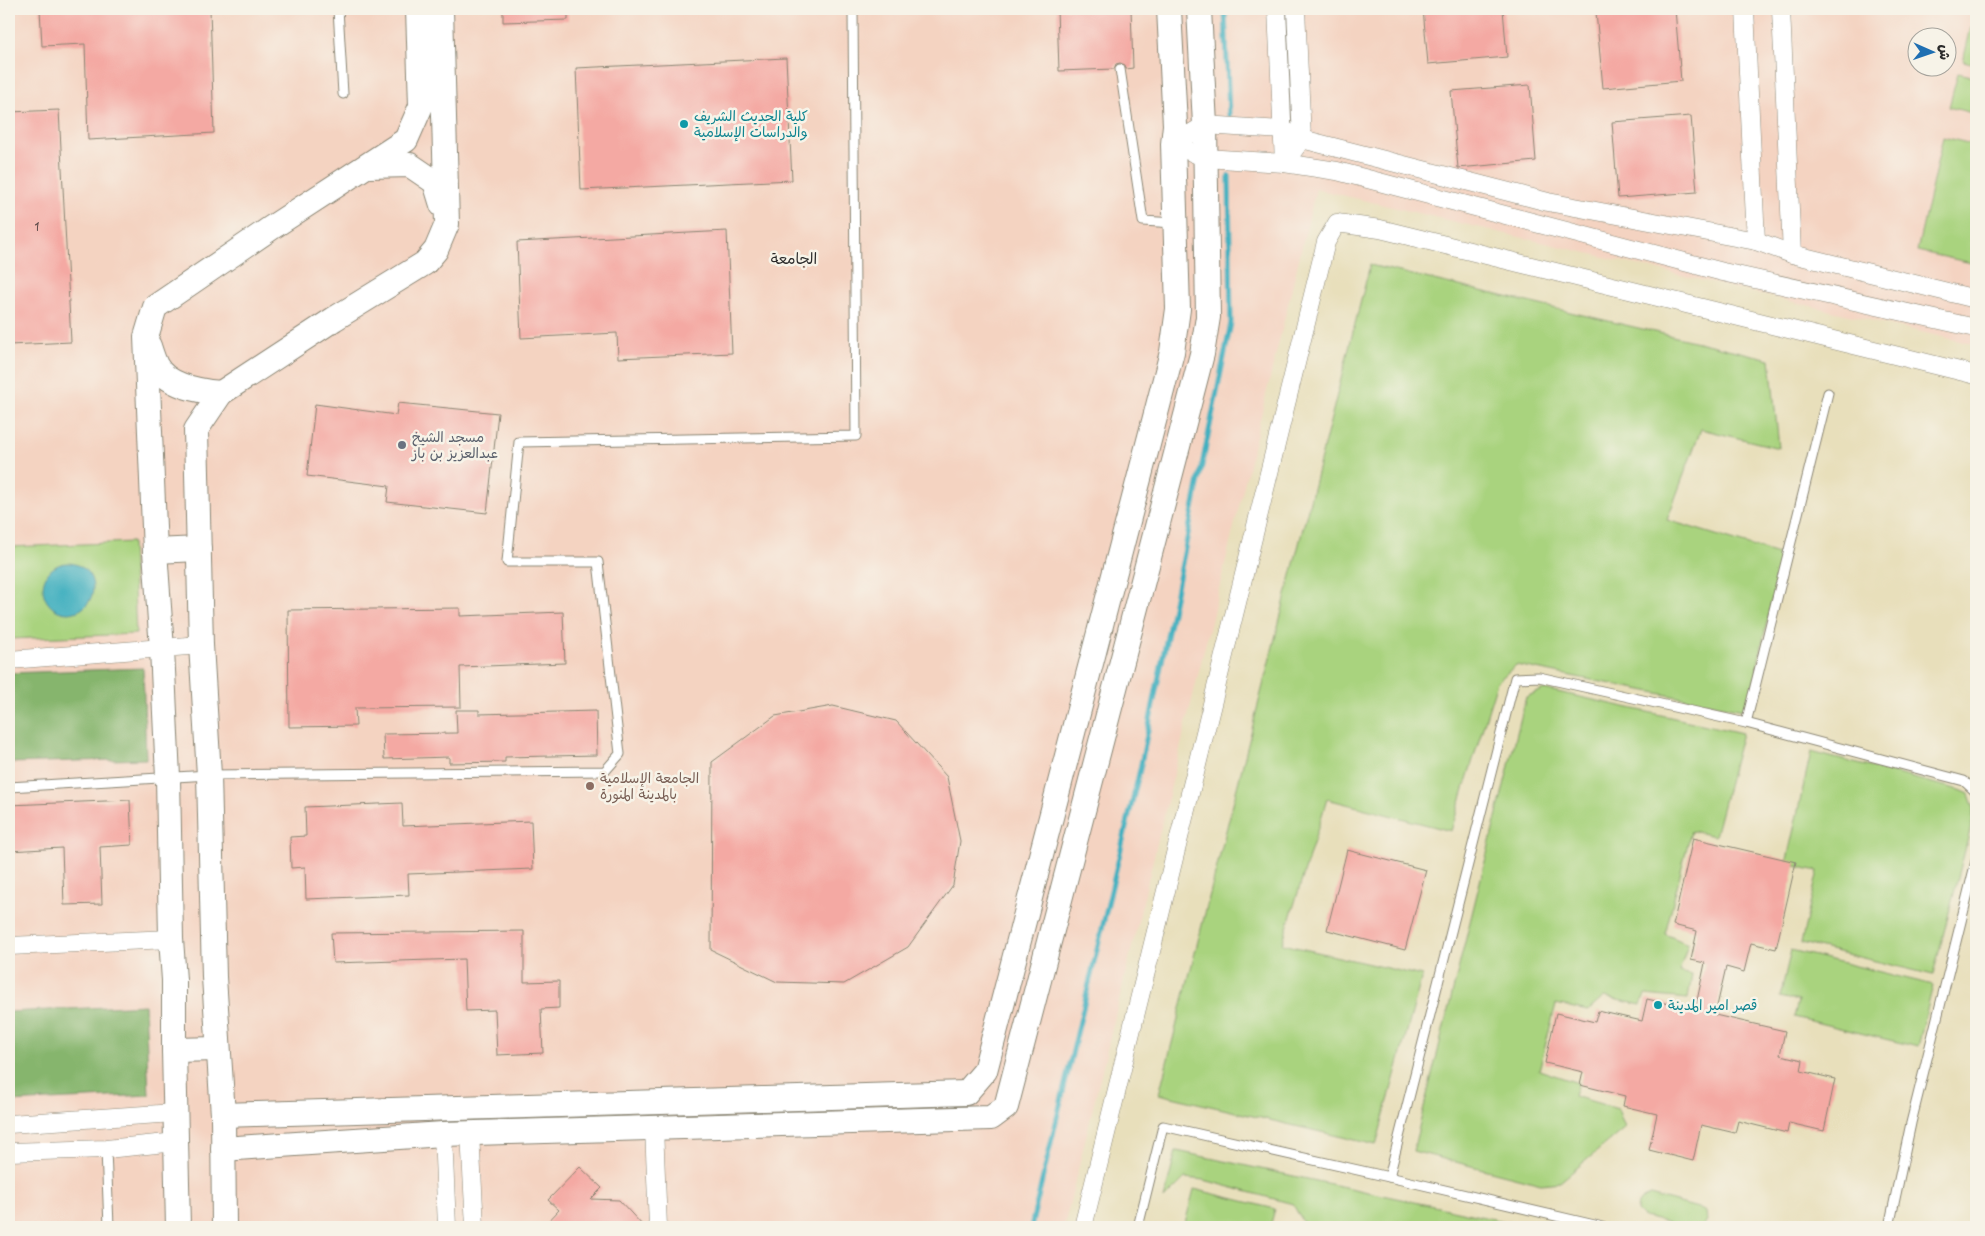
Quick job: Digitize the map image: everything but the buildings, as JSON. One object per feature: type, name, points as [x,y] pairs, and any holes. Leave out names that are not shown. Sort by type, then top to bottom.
[{"type":"main road","points":[[178,1227],[168,777],[155,550],[146,337],[155,307],[271,228],[406,140],[422,106],[418,9]]},
{"type":"main road","points":[[224,1227],[223,1115],[214,977],[209,775],[201,645],[196,430],[220,393],[425,263],[436,250],[448,224],[441,9]]},
{"type":"main road","points":[[223,1115],[966,1093],[985,1070],[1172,352],[1178,309],[1173,144],[1175,125],[1169,9]]},
{"type":"main road","points":[[223,1149],[443,1134],[991,1118],[1006,1107],[1202,354],[1208,316],[1205,125],[1199,9]]},
{"type":"main road","points":[[368,166],[410,165],[435,182],[448,224]]},
{"type":"main road","points":[[146,337],[157,366],[174,382],[199,390],[220,393]]},
{"type":"main road","points":[[155,550],[198,549]]},
{"type":"main road","points":[[174,1050],[218,1049]]},
{"type":"street","points":[[1278,9],[1284,163]]},
{"type":"street","points":[[1284,163],[1302,139],[1296,9]]},
{"type":"street","points":[[1746,9],[1756,241]]},
{"type":"street","points":[[1781,9],[1792,254]]},
{"type":"street","points":[[1173,144],[1205,125],[1283,130],[1302,139],[1548,202],[1756,241],[1792,254],[1976,299]]},
{"type":"street","points":[[1173,144],[1205,158],[1284,163],[1337,171],[1723,272],[1976,328]]},
{"type":"street","points":[[1082,1227],[1326,242],[1337,223],[1380,229],[1976,375]]},
{"type":"street","points":[[9,660],[201,645]]},
{"type":"street","points":[[9,946],[171,939]]},
{"type":"street","points":[[9,1124],[175,1113]]},
{"type":"street","points":[[654,1128],[658,1227]]},
{"type":"street","points":[[470,1133],[475,1227]]},
{"type":"street","points":[[443,1134],[447,1227]]},
{"type":"street","points":[[9,1152],[106,1149],[177,1142]]},
{"type":"lane","points":[[338,9],[344,94]]},
{"type":"lane","points":[[9,787],[209,775],[605,771],[620,754],[598,562],[507,562],[519,442],[856,436],[853,9]]},
{"type":"lane","points":[[1120,69],[1143,221],[1175,223]]},
{"type":"lane","points":[[1746,723],[1828,393]]},
{"type":"lane","points":[[1389,1177],[1515,678],[1540,677],[1746,723],[1964,781],[1976,792]]},
{"type":"lane","points":[[1889,1227],[1912,1123],[1976,861]]},
{"type":"lane","points":[[1138,1227],[1163,1126],[1389,1177],[1579,1225],[1603,1227]]},
{"type":"lane","points":[[106,1149],[108,1227]]},
{"type":"shaded area","name":"الجامعة الإسلامية بالمدينة المنورة","points":[[9,9],[1976,9],[1976,345],[1316,189],[1064,1227],[9,1227]]},
{"type":"green space","points":[[1971,27],[1976,28],[1976,64],[1963,61]]},
{"type":"green space","points":[[1958,73],[1976,77],[1976,114],[1949,107]]},
{"type":"green space","points":[[1943,137],[1976,145],[1976,264],[1917,251]]},
{"type":"green space","points":[[1370,265],[1770,359],[1779,448],[1701,429],[1667,520],[1781,555],[1748,711],[1516,665],[1497,682],[1451,831],[1327,799],[1282,944],[1422,976],[1376,1145],[1159,1094]]},
{"type":"green space","points":[[132,542],[136,634],[9,639],[9,547]]},
{"type":"green space","points":[[143,668],[146,759],[9,763],[9,673]]},
{"type":"green space","points":[[1544,689],[1742,733],[1715,836],[1691,831],[1665,934],[1688,944],[1679,972],[1692,975],[1688,999],[1645,995],[1641,1005],[1604,997],[1588,1011],[1556,1004],[1539,1070],[1578,1083],[1574,1096],[1618,1109],[1625,1128],[1560,1182],[1541,1184],[1413,1151],[1526,697]]},
{"type":"green space","points":[[1811,752],[1960,790],[1969,794],[1973,806],[1973,819],[1933,975],[1801,943],[1818,871],[1786,864]]},
{"type":"green space","points":[[1791,950],[1933,985],[1918,1047],[1794,1017],[1798,1001],[1780,997]]},
{"type":"green space","points":[[145,1005],[149,1095],[9,1102],[9,1012]]},
{"type":"green space","points":[[1176,1151],[1531,1227],[1302,1227],[1303,1223],[1293,1204],[1204,1180],[1185,1178],[1164,1199]]},
{"type":"green space","points":[[1194,1189],[1275,1209],[1270,1227],[1184,1227]]},
{"type":"green space","points":[[1650,1195],[1698,1208],[1706,1212],[1707,1220],[1703,1227],[1690,1227],[1643,1217],[1637,1211],[1638,1204],[1643,1198]]},
{"type":"water","points":[[68,563],[78,565],[86,570],[91,578],[93,588],[91,598],[86,606],[78,611],[68,613],[58,611],[50,606],[45,598],[43,588],[45,578],[50,570],[58,565]]},
{"type":"waterway","points":[[1225,9],[1229,115]]},
{"type":"waterway","points":[[1031,1227],[1140,769],[1231,323],[1229,176]]},
{"type":"place","name":"كلية الحديث الشريف والدراسات الإسلامية","points":[[684,124]]},
{"type":"place","name":"مسجد الشيخ عبدالعزيز بن باز","points":[[402,445]]},
{"type":"place","name":"الجامعة الإسلامية بالمدينة المنورة","points":[[590,786]]},
{"type":"place","name":"قصر امير المدينة","points":[[1658,1005]]},
{"type":"district","name":"الجامعة","points":[[794,259]]}]
